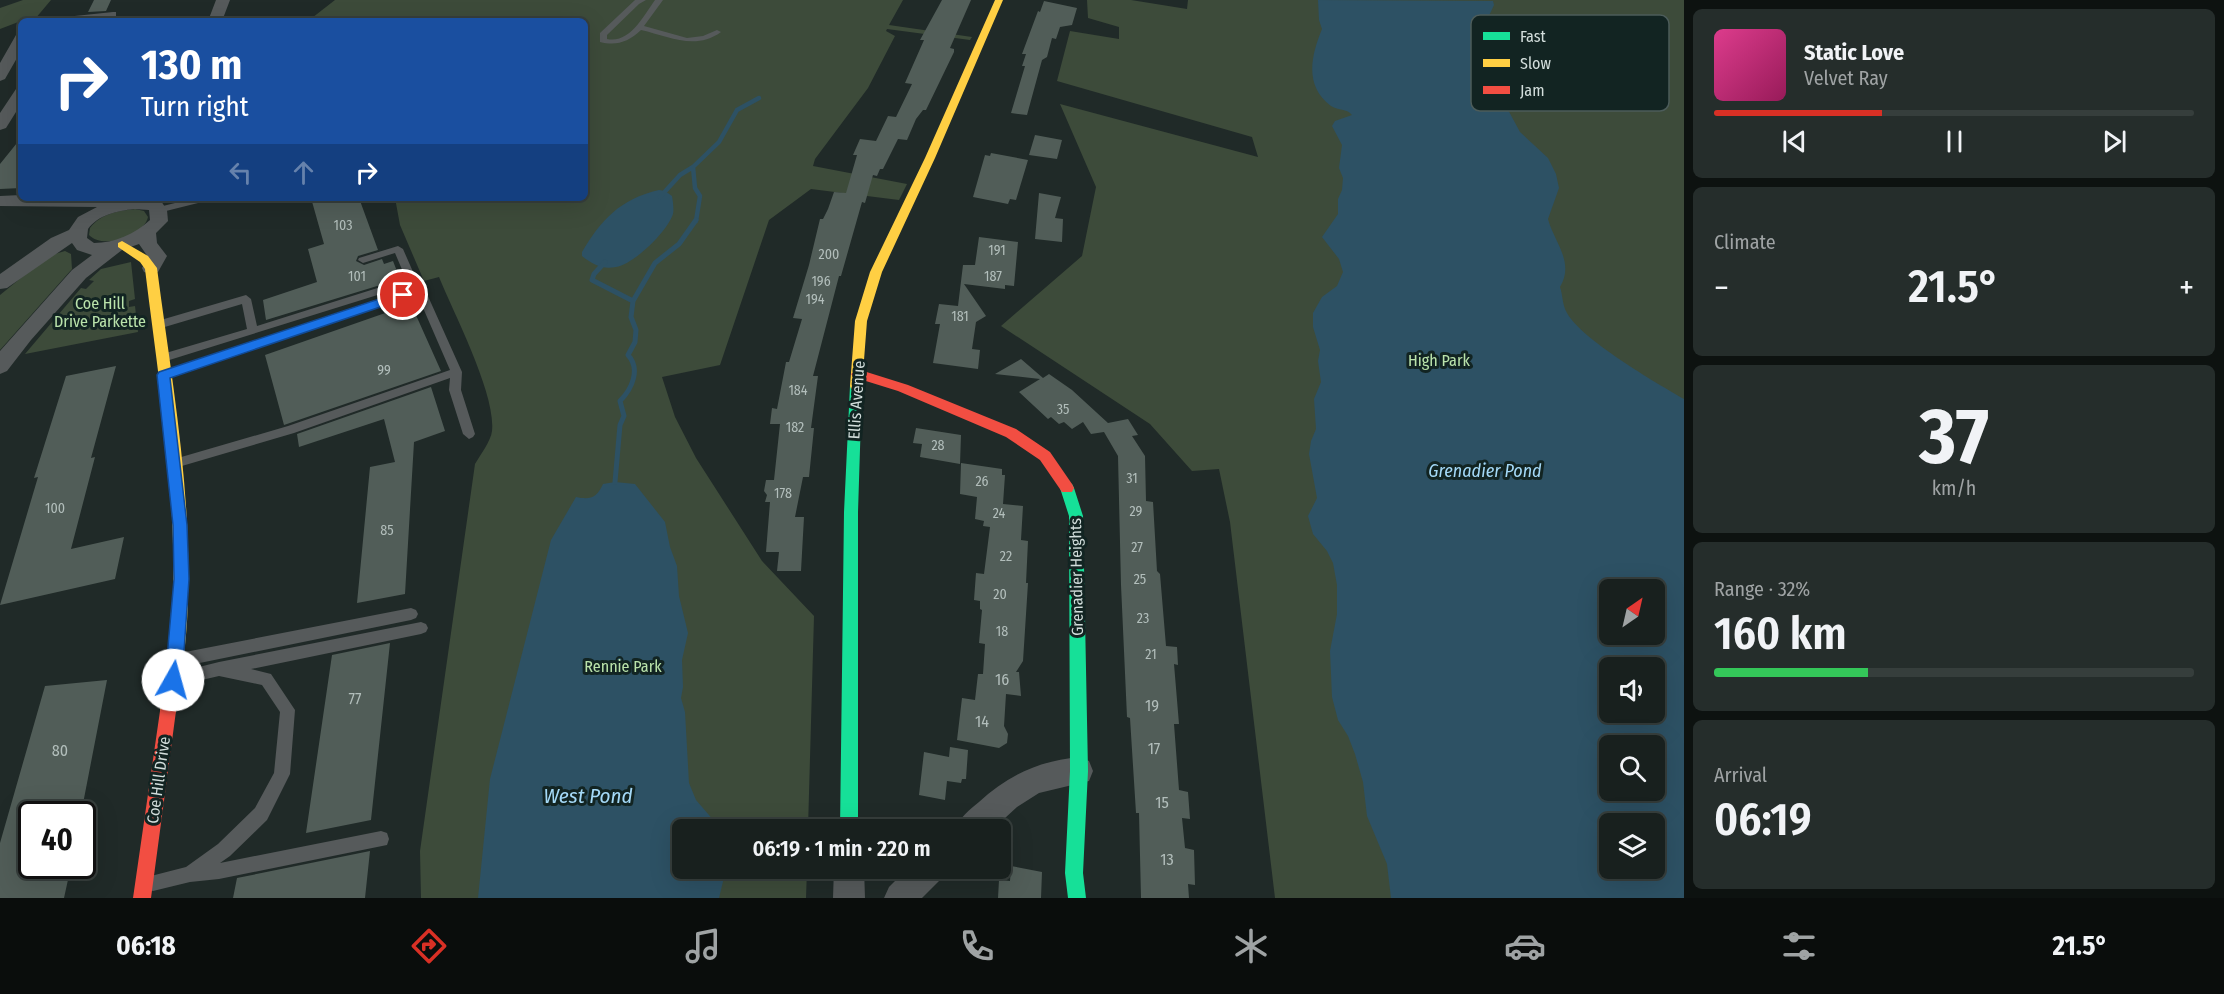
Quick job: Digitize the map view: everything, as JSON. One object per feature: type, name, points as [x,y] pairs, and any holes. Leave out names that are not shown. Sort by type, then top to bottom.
[{"type":"street","points":[[216,18],[223,0]]},
{"type":"street","name":"Ellis Avenue","points":[[849,819],[850,512],[861,321],[876,272],[922,177],[999,0]]},
{"type":"street","points":[[0,76],[18,43]]},
{"type":"street","points":[[0,82],[8,87],[18,87]]},
{"type":"street","points":[[0,125],[18,97]]},
{"type":"street","points":[[0,201],[96,207],[122,202],[144,203],[154,205],[159,221],[147,234],[118,246],[79,274],[24,335],[0,366]]},
{"type":"street","points":[[79,274],[85,222],[96,207]]},
{"type":"street","name":"Coe Hill Drive","points":[[143,892],[176,661],[182,579],[178,499],[152,268],[158,256],[148,244],[147,234]]},
{"type":"street","points":[[0,283],[46,250],[81,241],[118,246],[144,259],[152,268]]},
{"type":"street","name":"Grenadier Heights","points":[[857,374],[885,381],[1017,435],[1049,459],[1072,499],[1076,516],[1079,771],[1074,873],[1077,898]]},
{"type":"street","points":[[982,819],[1004,798],[1026,783],[1052,772],[1079,771]]},
{"type":"street","points":[[849,879],[849,898]]},
{"type":"street","points":[[900,898],[919,879]]},
{"type":"lane","points":[[642,0],[636,2],[603,35],[603,40],[617,43],[623,41],[639,27],[659,0]]},
{"type":"lane","points":[[75,18],[113,14]]},
{"type":"lane","points":[[639,27],[686,42],[696,41],[717,32]]},
{"type":"lane","points":[[154,205],[184,201]]},
{"type":"lane","points":[[161,359],[412,281],[398,249],[363,260]]},
{"type":"lane","points":[[422,294],[456,372],[455,390],[469,434]]},
{"type":"lane","points":[[163,375],[403,295]]},
{"type":"lane","points":[[158,325],[246,299],[254,331]]},
{"type":"lane","points":[[174,463],[290,430],[456,372]]},
{"type":"lane","points":[[176,661],[411,614]]},
{"type":"lane","points":[[173,680],[421,628]]},
{"type":"lane","points":[[143,892],[190,874],[224,850],[261,814],[282,774],[288,710],[266,679],[219,669]]},
{"type":"lane","points":[[190,874],[219,871],[381,839]]},
{"type":"green space","points":[[23,0],[51,0],[36,18],[18,18],[18,22],[0,29],[0,8]]},
{"type":"green space","name":"Rennie Park","points":[[335,0],[903,0],[889,25],[972,37],[970,40],[887,29],[886,31],[895,36],[868,88],[815,159],[813,166],[907,184],[899,200],[811,189],[769,220],[720,365],[662,377],[675,417],[696,458],[762,561],[814,616],[808,819],[672,819],[672,879],[807,879],[806,898],[421,898],[420,851],[475,464],[488,443],[492,431],[488,397],[463,332],[439,277],[424,281],[400,225],[396,201],[588,201],[588,18],[312,18]]},
{"type":"green space","name":"High Park","points":[[1087,0],[1131,0],[1187,9],[1188,0],[1684,0],[1684,898],[1275,898],[1230,522],[1219,469],[1192,471],[1150,424],[1001,326],[1082,256],[1096,187],[1060,104],[1258,157],[1252,137],[1057,81],[1070,31],[1119,39],[1119,27],[1088,18]]},
{"type":"green space","points":[[135,209],[144,211],[148,217],[145,224],[131,235],[113,241],[104,241],[89,235],[90,228],[105,216]]},
{"type":"green space","points":[[65,251],[71,254],[72,269],[0,350],[0,295],[48,256]]},
{"type":"green space","name":"Coe Hill Drive Parkette","points":[[131,262],[135,299],[129,301],[129,307],[135,306],[138,332],[25,354],[81,288],[86,289],[94,281],[89,280],[101,269]]},
{"type":"water","name":"Grenadier Pond","points":[[1318,0],[1493,1],[1494,5],[1489,15],[1471,15],[1471,111],[1509,111],[1520,132],[1548,158],[1556,174],[1559,188],[1548,219],[1564,261],[1564,278],[1560,287],[1565,310],[1575,324],[1603,347],[1638,372],[1684,399],[1684,898],[1391,898],[1387,864],[1367,816],[1363,782],[1355,754],[1338,720],[1332,697],[1330,651],[1337,614],[1337,585],[1333,563],[1327,551],[1313,534],[1308,516],[1317,498],[1309,454],[1316,429],[1314,399],[1321,382],[1318,361],[1320,350],[1313,327],[1313,313],[1322,297],[1337,286],[1343,272],[1339,259],[1322,237],[1338,214],[1338,199],[1342,190],[1343,178],[1339,168],[1342,145],[1332,126],[1335,121],[1352,115],[1331,106],[1322,98],[1313,80],[1315,50],[1322,29]]},
{"type":"water","points":[[659,190],[672,196],[673,214],[657,238],[640,254],[623,265],[611,268],[598,266],[582,256],[582,252],[597,230],[613,212],[633,199]]},
{"type":"water","name":"West Pond","points":[[615,482],[635,484],[665,522],[677,566],[679,596],[688,633],[682,660],[681,698],[685,712],[689,783],[696,800],[712,819],[672,819],[672,879],[724,879],[719,898],[478,898],[490,779],[551,540],[576,497],[592,497],[603,484]]},
{"type":"building","points":[[94,0],[111,0],[106,11],[88,12]]},
{"type":"building","points":[[942,0],[971,0],[950,48],[954,49],[954,52],[926,110],[923,110],[916,119],[907,140],[898,139],[883,169],[880,169],[877,176],[873,175],[865,203],[862,202],[841,276],[839,276],[813,376],[818,376],[811,428],[814,428],[809,477],[803,477],[795,517],[804,517],[801,571],[777,571],[779,552],[766,552],[770,502],[765,502],[767,495],[764,491],[766,480],[774,480],[780,424],[770,424],[772,408],[777,409],[786,362],[789,362],[802,319],[793,318],[820,219],[823,219],[834,192],[846,193],[857,155],[853,155],[860,139],[876,141],[888,116],[896,117],[912,84],[905,83],[924,40],[920,40]]},
{"type":"building","points":[[1044,1],[1077,8],[1072,25],[1060,27],[1056,39],[1052,38],[1047,57],[1042,60],[1027,115],[1011,113],[1025,66],[1022,66],[1026,54],[1022,54]]},
{"type":"building","points":[[1035,135],[1062,140],[1057,159],[1029,155]]},
{"type":"building","points":[[18,142],[18,188],[0,189],[0,164]]},
{"type":"building","points":[[991,153],[1028,160],[1016,200],[1010,199],[1008,204],[973,197],[985,155],[990,156]]},
{"type":"building","points":[[1039,193],[1061,197],[1055,218],[1063,219],[1062,242],[1035,239]]},
{"type":"building","points":[[312,201],[360,201],[378,250],[358,256],[356,261],[364,265],[382,259],[384,264],[393,261],[400,279],[266,320],[263,300],[317,282],[308,249],[324,244]]},
{"type":"building","points":[[979,237],[1018,242],[1014,286],[1005,285],[1005,289],[964,284],[986,316],[976,322],[972,349],[980,350],[978,369],[933,363],[940,324],[935,324],[939,304],[958,306],[963,265],[975,265]]},
{"type":"building","points":[[411,304],[441,371],[284,425],[265,355]]},
{"type":"building","points":[[1021,359],[1043,378],[1049,374],[1072,390],[1108,423],[1128,419],[1138,435],[1132,436],[1145,456],[1146,501],[1153,502],[1157,571],[1160,574],[1166,646],[1177,647],[1178,665],[1174,664],[1179,724],[1174,724],[1179,790],[1188,792],[1190,819],[1182,818],[1185,848],[1194,850],[1195,885],[1188,884],[1189,898],[1141,898],[1139,813],[1136,813],[1130,718],[1127,717],[1118,456],[1104,432],[1091,434],[1083,422],[1072,429],[1064,422],[1059,424],[1051,417],[1048,419],[1019,392],[1040,379],[995,374]]},
{"type":"building","points":[[116,366],[91,458],[95,457],[71,549],[124,537],[115,579],[0,605],[38,477],[34,478],[66,376]]},
{"type":"building","points":[[431,387],[445,431],[414,442],[405,594],[357,603],[370,467],[395,462],[384,419],[299,447],[297,434]]},
{"type":"building","points":[[916,428],[961,435],[960,464],[920,457],[922,444],[913,443]]},
{"type":"building","points":[[961,463],[1002,469],[1002,475],[1005,475],[1003,504],[1023,506],[1021,540],[1028,541],[1023,661],[1016,672],[1019,672],[1021,696],[1006,694],[1004,726],[1008,734],[1007,743],[999,748],[957,740],[962,698],[975,700],[978,674],[983,674],[985,644],[979,643],[982,610],[980,601],[974,600],[976,573],[984,574],[990,527],[983,526],[984,521],[975,519],[977,497],[960,494]]},
{"type":"building","points":[[390,643],[371,820],[306,833],[332,655]]},
{"type":"building","points":[[107,680],[84,801],[18,801],[18,879],[68,879],[64,898],[0,898],[0,843],[45,686]]},
{"type":"building","points":[[950,747],[968,750],[966,779],[962,779],[961,783],[947,781],[945,800],[919,795],[924,752],[949,757]]},
{"type":"building","points":[[370,851],[365,898],[233,898],[237,878]]},
{"type":"building","points":[[1011,866],[1042,872],[1041,898],[998,898],[999,880],[1010,881]]},
{"type":"waterway","points":[[693,167],[719,142],[737,110],[759,98]]},
{"type":"waterway","points":[[660,197],[680,175],[693,167]]},
{"type":"waterway","points":[[693,167],[695,188],[700,196],[696,221]]},
{"type":"waterway","points":[[633,301],[655,263],[679,244],[696,220]]},
{"type":"waterway","points":[[605,262],[594,274],[592,280],[633,301]]},
{"type":"waterway","points":[[615,482],[620,425],[624,416],[620,401],[628,391],[634,373],[634,366],[628,355],[635,342],[636,330],[631,317],[633,301]]},
{"type":"traffic: fast","points":[[849,819],[851,512],[856,386]]},
{"type":"traffic: fast","points":[[1067,488],[1076,516],[1079,771],[1074,873],[1077,898]]},
{"type":"traffic: slow","points":[[856,386],[861,321],[876,272],[930,158],[999,0]]},
{"type":"traffic: slow","points":[[122,245],[144,259],[151,268],[175,462],[181,595],[168,711]]},
{"type":"traffic: jam","points":[[857,374],[903,388],[1011,433],[1045,456],[1067,488]]},
{"type":"traffic: jam","points":[[142,898],[168,711]]},
{"type":"route","points":[[173,680],[182,579],[178,499],[163,375],[403,295]]}]
